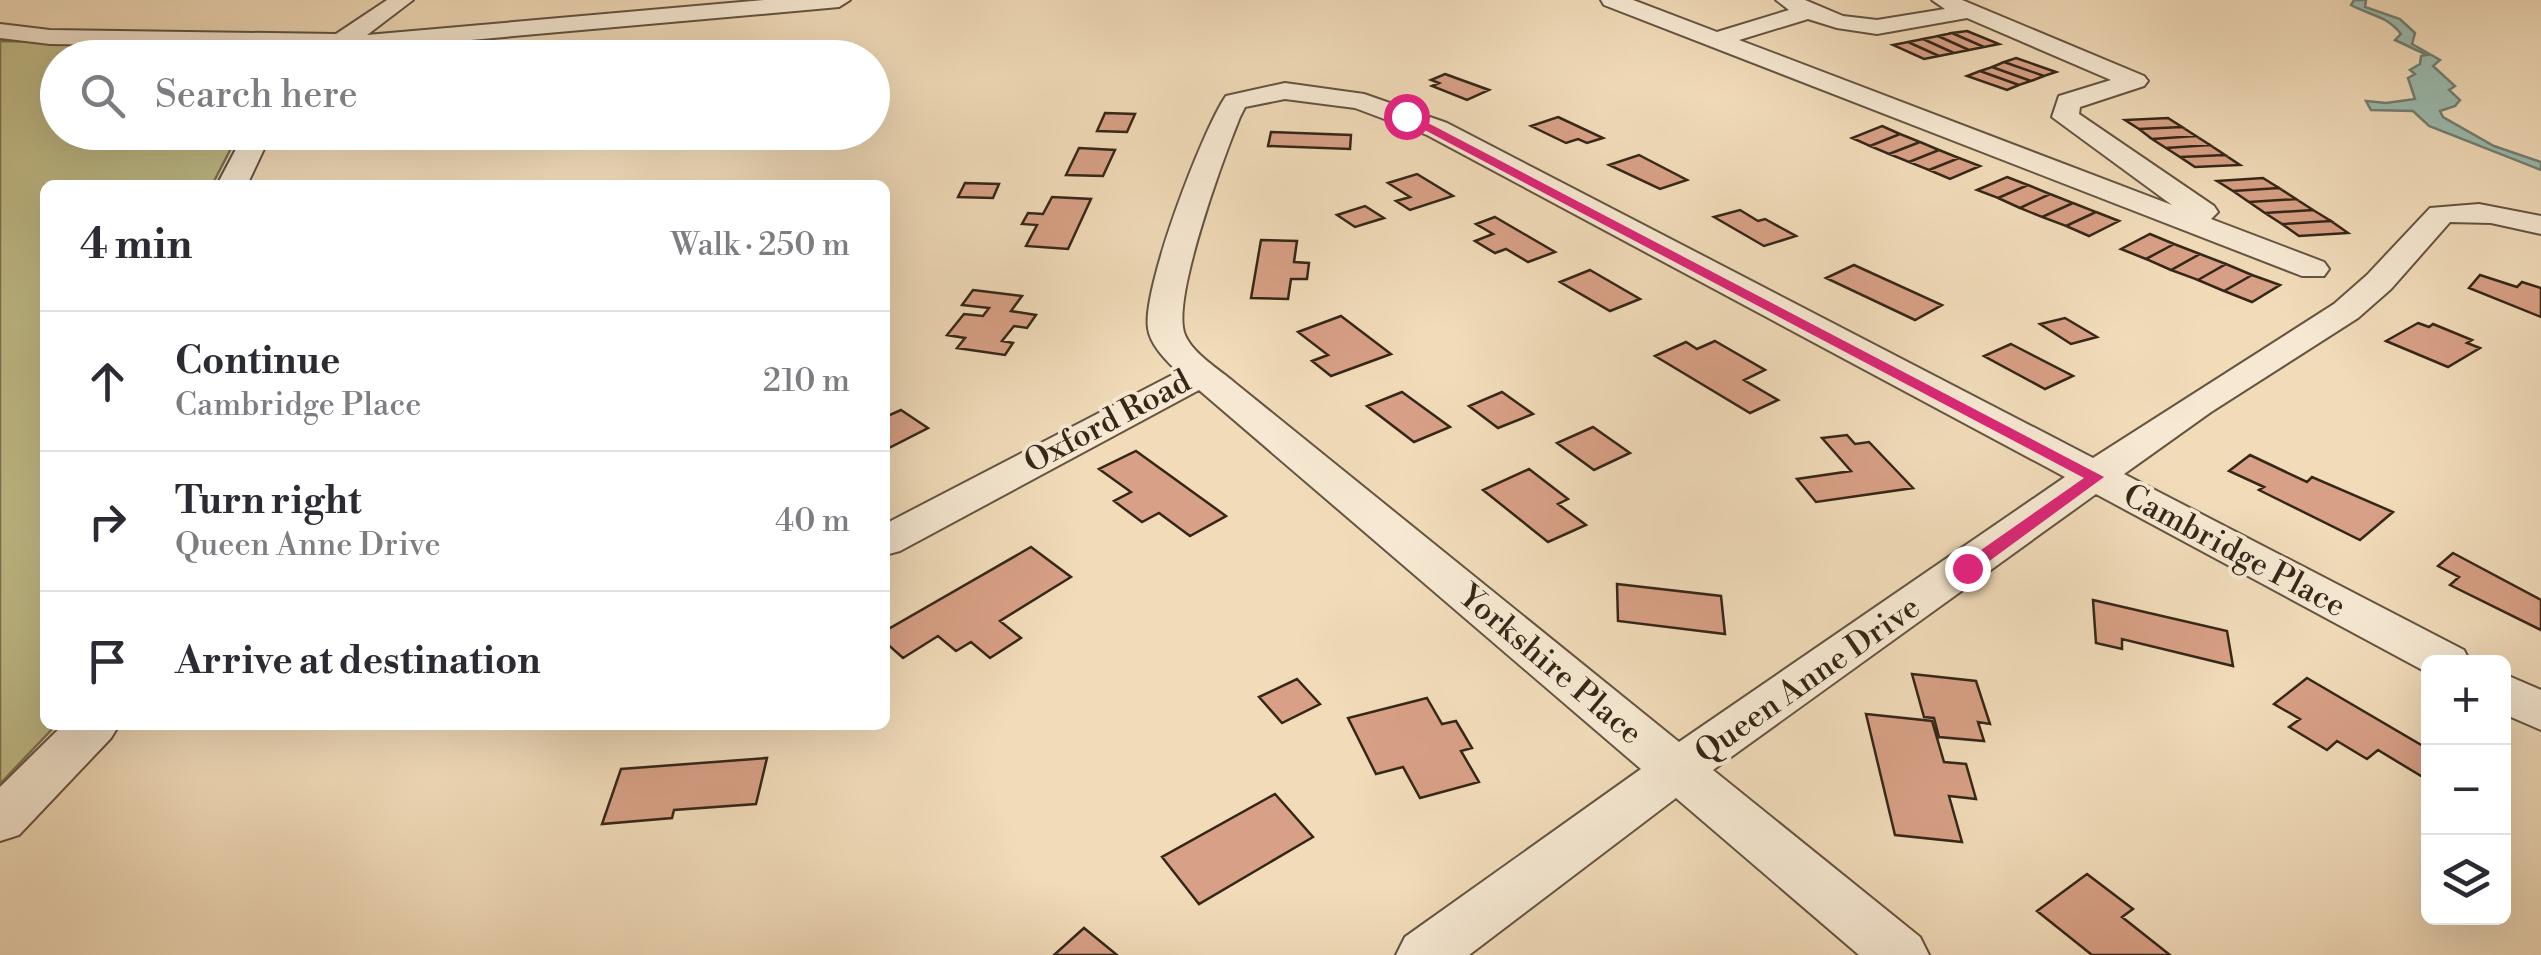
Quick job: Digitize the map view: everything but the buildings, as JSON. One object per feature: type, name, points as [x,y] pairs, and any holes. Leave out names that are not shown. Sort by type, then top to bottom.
[{"type":"street","points":[[343,40],[402,0]]},
{"type":"street","points":[[357,40],[430,28],[747,0]]},
{"type":"street","points":[[423,40],[839,0]]},
{"type":"street","points":[[1612,0],[2313,269]]},
{"type":"street","points":[[1942,0],[2135,81],[2068,102],[2065,117],[2200,208],[2216,232]]},
{"type":"street","points":[[1716,40],[1797,6],[1852,28],[1874,30],[1970,11]]},
{"type":"street","points":[[0,18],[298,40]]},
{"type":"street","points":[[0,31],[50,37],[194,40]]},
{"type":"street","name":"Oxford Road","points":[[890,538],[1202,374],[1174,347],[1163,316],[1169,278],[1231,106],[1266,92],[1325,95]]},
{"type":"street","name":"Cambridge Place","points":[[1325,95],[1385,108],[1437,129],[2435,655]]},
{"type":"street","points":[[2035,162],[2065,148],[2084,130]]},
{"type":"street","points":[[235,180],[250,150]]},
{"type":"street","name":"Queen Anne Drive","points":[[1425,955],[1676,770],[2198,404],[2346,310],[2380,282],[2440,214],[2461,211],[2507,216],[2541,225]]},
{"type":"street","name":"Yorkshire Place","points":[[1202,374],[1900,955]]},
{"type":"street","points":[[2511,696],[2541,712]]},
{"type":"street","points":[[0,820],[89,730]]},
{"type":"shaded area","points":[[2354,0],[2366,0],[2365,7],[2400,19],[2415,33],[2412,44],[2440,60],[2433,66],[2455,86],[2449,90],[2460,100],[2440,111],[2443,117],[2494,146],[2541,162],[2541,170],[2429,126],[2413,111],[2371,110],[2366,101],[2415,99],[2408,78],[2415,74],[2410,70],[2420,64],[2421,56],[2427,55],[2395,40],[2401,34],[2395,28],[2351,5]]},
{"type":"shaded area","points":[[0,41],[40,42],[40,150],[230,150],[215,180],[40,180],[40,730],[51,730],[0,784]]},
{"type":"route","points":[[1406,116],[2096,477],[1967,568]]}]
